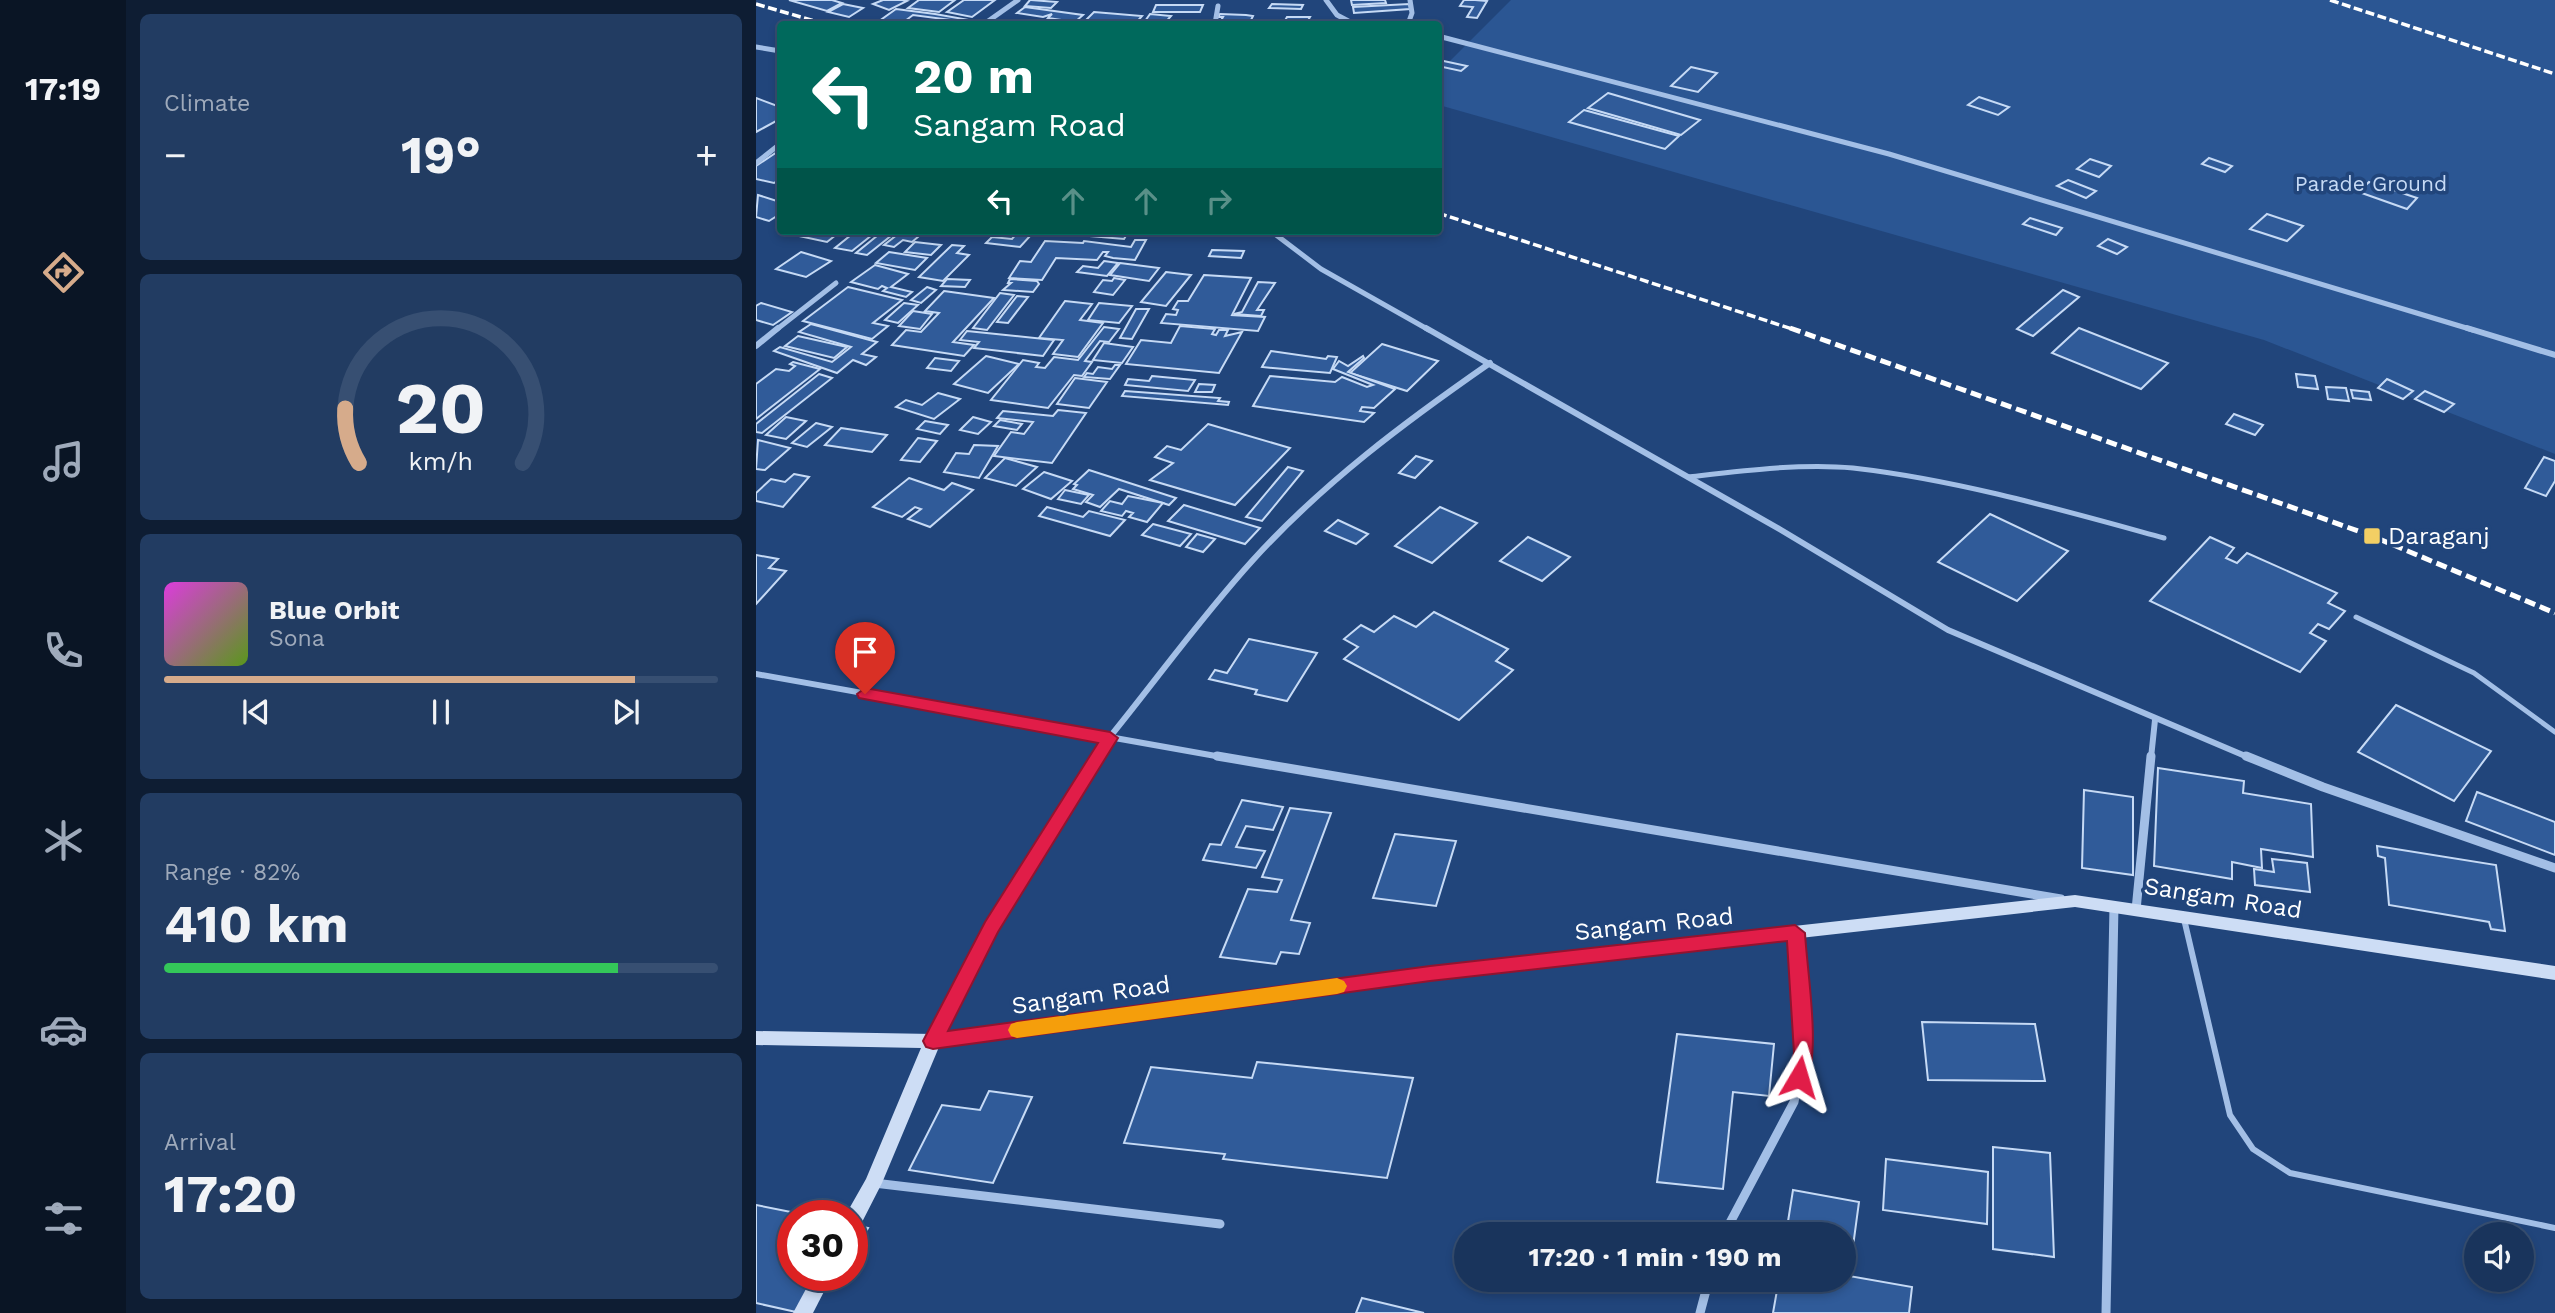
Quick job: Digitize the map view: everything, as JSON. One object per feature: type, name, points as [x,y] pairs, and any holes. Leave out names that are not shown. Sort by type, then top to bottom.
[{"type":"main road","name":"Sangam Road","points":[[756,1038],[933,1041],[1430,973],[2075,901],[2555,973]]},
{"type":"main road","points":[[864,1200],[933,1041]]},
{"type":"main road","points":[[803,1313],[815,1291]]},
{"type":"street","points":[[988,21],[1018,0]]},
{"type":"street","points":[[1326,0],[1337,15],[1348,21]]},
{"type":"street","points":[[1409,21],[1412,13],[1410,0]]},
{"type":"street","points":[[1216,21],[1218,6]]},
{"type":"street","points":[[1442,37],[1889,154],[2555,355]]},
{"type":"street","points":[[756,47],[777,50]]},
{"type":"street","points":[[756,163],[777,146]]},
{"type":"street","points":[[1276,235],[1321,269],[1490,363],[1948,630],[2155,720],[2323,788],[2555,868]]},
{"type":"street","points":[[756,346],[836,283]]},
{"type":"street","points":[[933,1041],[992,927],[1110,738],[1253,560],[1327,486],[1403,423],[1490,363]]},
{"type":"street","points":[[756,674],[1110,738],[2075,901]]},
{"type":"street","points":[[2136,910],[2155,720]]},
{"type":"street","points":[[2106,1313],[2114,906]]},
{"type":"street","points":[[1730,1222],[1794,1102],[1804,1053],[1795,933]]},
{"type":"street","points":[[873,1183],[1220,1224]]},
{"type":"street","points":[[1700,1313],[1706,1292]]},
{"type":"lane","points":[[1688,477],[1746,470],[1852,468],[2024,499],[2164,538]]},
{"type":"lane","points":[[2356,617],[2474,673],[2555,733]]},
{"type":"lane","points":[[2184,918],[2230,1115],[2253,1149],[2290,1173],[2555,1228]]},
{"type":"green space","name":"Parade Ground","points":[[1511,0],[2555,0],[2555,454],[2264,340],[1442,106],[1442,69]]},
{"type":"building","points":[[789,0],[832,0],[842,3],[827,11]]},
{"type":"building","points":[[883,0],[907,1],[889,10],[873,4]]},
{"type":"building","points":[[919,0],[955,0],[939,12],[908,8]]},
{"type":"building","points":[[964,0],[995,0],[972,17],[947,12]]},
{"type":"building","points":[[1030,0],[1057,2],[1051,8],[1025,6]]},
{"type":"building","points":[[1351,0],[1385,0],[1386,3],[1352,5]]},
{"type":"building","points":[[1464,0],[1487,1],[1477,18],[1467,17],[1473,7],[1460,6]]},
{"type":"building","points":[[843,4],[863,8],[849,17],[828,12]]},
{"type":"building","points":[[1272,4],[1303,5],[1301,9],[1269,8]]},
{"type":"building","points":[[1409,4],[1410,9],[1354,13],[1353,7]]},
{"type":"building","points":[[1156,5],[1203,5],[1200,12],[1153,12]]},
{"type":"building","points":[[1025,7],[1083,15],[1076,21],[1068,21],[1048,18],[1052,14],[1043,17],[1017,13]]},
{"type":"building","points":[[896,9],[969,20],[913,15],[905,21],[879,21]]},
{"type":"building","points":[[1094,12],[1142,16],[1138,21],[1085,21]]},
{"type":"building","points":[[1150,14],[1171,16],[1167,21],[1145,21]]},
{"type":"building","points":[[1220,14],[1253,16],[1250,21],[1221,21],[1223,17],[1218,17]]},
{"type":"building","points":[[1287,17],[1310,17],[1308,21],[1285,21]]},
{"type":"building","points":[[1442,61],[1467,66],[1461,71],[1442,67]]},
{"type":"building","points":[[1691,67],[1717,73],[1698,92],[1671,86]]},
{"type":"building","points":[[1608,93],[1700,120],[1681,135],[1588,108]]},
{"type":"building","points":[[1979,97],[2009,107],[1998,115],[1968,105]]},
{"type":"building","points":[[756,98],[777,106],[777,121],[756,132]]},
{"type":"building","points":[[1584,110],[1679,136],[1665,149],[1569,122]]},
{"type":"building","points":[[777,152],[777,181],[774,183],[756,179],[756,166]]},
{"type":"building","points":[[2209,158],[2232,166],[2225,172],[2202,164]]},
{"type":"building","points":[[2090,159],[2111,166],[2099,177],[2077,169]]},
{"type":"building","points":[[2068,180],[2096,191],[2086,198],[2057,186]]},
{"type":"building","points":[[2369,182],[2417,198],[2407,209],[2359,192]]},
{"type":"building","points":[[758,195],[777,201],[777,216],[769,221],[756,217]]},
{"type":"building","points":[[2267,214],[2303,226],[2287,241],[2250,229]]},
{"type":"building","points":[[2030,218],[2062,228],[2056,235],[2023,224]]},
{"type":"building","points":[[800,235],[836,235],[827,242]]},
{"type":"building","points":[[851,235],[872,235],[852,251],[835,248]]},
{"type":"building","points":[[878,235],[892,235],[867,255],[856,253]]},
{"type":"building","points":[[897,235],[920,235],[912,242],[903,240],[894,247],[884,245]]},
{"type":"building","points":[[1015,235],[1031,235],[1020,247],[986,243],[992,237],[1012,239]]},
{"type":"building","points":[[1089,235],[1126,235],[1124,239]]},
{"type":"building","points":[[2108,239],[2127,247],[2117,254],[2098,246]]},
{"type":"building","points":[[1135,240],[1146,240],[1135,260],[1105,256],[1108,252],[1103,252],[1097,260],[1056,258],[1042,280],[1009,278],[1020,261],[1031,262],[1045,241],[1084,241],[1131,247]]},
{"type":"building","points":[[915,242],[941,245],[931,255],[905,252]]},
{"type":"building","points":[[952,245],[964,246],[957,253],[969,255],[943,281],[919,277]]},
{"type":"building","points":[[1212,250],[1244,251],[1241,258],[1209,256]]},
{"type":"building","points":[[801,252],[831,261],[806,277],[776,269]]},
{"type":"building","points":[[889,252],[927,258],[915,270],[876,263]]},
{"type":"building","points":[[1104,261],[1118,263],[1107,276],[1077,272],[1083,266],[1098,268]]},
{"type":"building","points":[[1120,263],[1159,268],[1149,281],[1110,275]]},
{"type":"building","points":[[875,265],[908,274],[891,287],[912,292],[906,297],[883,291],[887,288],[882,286],[878,289],[851,282]]},
{"type":"building","points":[[1166,272],[1191,275],[1166,306],[1141,302]]},
{"type":"building","points":[[1204,275],[1251,278],[1232,315],[1265,317],[1258,331],[1161,323],[1166,314],[1176,315],[1178,310],[1173,309],[1178,301],[1188,301]]},
{"type":"building","points":[[1114,278],[1125,280],[1113,295],[1094,292],[1103,280],[1112,281]]},
{"type":"building","points":[[947,279],[970,280],[965,287],[941,286]]},
{"type":"building","points":[[1010,279],[1037,281],[1039,284],[1033,292],[1003,290],[1011,283],[1008,283]]},
{"type":"building","points":[[1258,282],[1275,283],[1257,310],[1264,310],[1261,316],[1234,314],[1242,312]]},
{"type":"building","points":[[848,287],[902,300],[873,323],[888,326],[872,339],[803,321]]},
{"type":"building","points":[[927,287],[936,290],[921,303],[911,300]]},
{"type":"building","points":[[2063,290],[2079,297],[2033,336],[2017,329]]},
{"type":"building","points":[[944,291],[994,298],[953,342],[974,345],[964,356],[892,345],[906,330],[921,332],[939,313],[925,311]]},
{"type":"building","points":[[1000,293],[1014,295],[987,330],[973,328]]},
{"type":"building","points":[[1017,296],[1028,297],[1008,323],[997,322]]},
{"type":"building","points":[[1065,301],[1092,304],[1080,320],[1103,323],[1078,357],[1053,354],[1063,340],[1039,338]]},
{"type":"building","points":[[761,303],[792,312],[773,325],[756,320],[756,306]]},
{"type":"building","points":[[904,303],[918,305],[898,323],[885,320]]},
{"type":"building","points":[[1099,303],[1132,306],[1119,323],[1088,320]]},
{"type":"building","points":[[1136,309],[1149,309],[1132,339],[1120,338]]},
{"type":"building","points":[[913,311],[932,314],[920,329],[899,326]]},
{"type":"building","points":[[811,324],[877,342],[862,354],[876,357],[866,365],[853,360],[837,373],[774,351],[780,347],[832,362],[851,347],[799,332]]},
{"type":"building","points":[[1180,326],[1215,329],[1212,334],[1216,335],[1219,330],[1228,330],[1225,336],[1242,332],[1219,373],[1126,364],[1141,340],[1171,343]]},
{"type":"building","points":[[1104,327],[1119,329],[1109,342],[1100,341],[1085,361],[1092,362],[1082,376],[1074,375],[1048,408],[991,400],[1023,360],[1039,363],[1036,367],[1045,368],[1054,357],[1078,360]]},
{"type":"building","points":[[2079,328],[2168,363],[2141,389],[2052,353]]},
{"type":"building","points":[[967,331],[1054,340],[1043,356],[974,348],[979,342],[960,340]]},
{"type":"building","points":[[798,336],[847,347],[834,358],[785,346]]},
{"type":"building","points":[[1104,343],[1133,347],[1122,363],[1093,360]]},
{"type":"building","points":[[1382,344],[1438,361],[1407,391],[1350,373]]},
{"type":"building","points":[[1271,351],[1326,359],[1328,356],[1337,357],[1330,373],[1262,367]]},
{"type":"building","points":[[986,356],[1019,364],[988,393],[954,384]]},
{"type":"building","points":[[1363,356],[1348,372],[1395,389],[1374,408],[1362,407],[1360,411],[1374,413],[1364,422],[1253,406],[1270,376],[1335,382],[1342,377],[1367,387],[1373,385],[1333,369],[1339,361],[1348,366]]},
{"type":"building","points":[[935,358],[959,361],[951,371],[927,368]]},
{"type":"building","points":[[793,362],[820,369],[756,419],[756,384],[776,369],[789,371],[795,366],[790,364]]},
{"type":"building","points":[[1115,365],[1120,365],[1110,379],[1084,377],[1087,373],[1093,374],[1098,367],[1112,369]]},
{"type":"building","points":[[819,374],[832,378],[762,433],[756,432],[756,424]]},
{"type":"building","points":[[2296,374],[2315,376],[2318,389],[2298,387]]},
{"type":"building","points":[[1152,376],[1195,380],[1188,391],[1125,385],[1128,379],[1149,381]]},
{"type":"building","points":[[1075,378],[1107,382],[1089,408],[1057,404]]},
{"type":"building","points":[[2387,379],[2413,391],[2403,399],[2378,388]]},
{"type":"building","points":[[1199,384],[1215,385],[1212,392],[1195,392]]},
{"type":"building","points":[[2326,387],[2346,388],[2349,401],[2328,399]]},
{"type":"building","points":[[2351,390],[2369,392],[2371,400],[2353,398]]},
{"type":"building","points":[[1125,391],[1220,398],[1218,401],[1229,402],[1228,405],[1122,396]]},
{"type":"building","points":[[2425,391],[2454,404],[2444,412],[2415,399]]},
{"type":"building","points":[[938,393],[960,399],[934,419],[896,407],[906,400],[922,405]]},
{"type":"building","points":[[1058,410],[1086,413],[1052,463],[994,456],[1011,432],[1024,434],[1033,422],[997,418],[1003,411],[1053,416]]},
{"type":"building","points":[[2234,414],[2263,425],[2255,435],[2226,424]]},
{"type":"building","points":[[786,417],[806,421],[786,439],[766,435]]},
{"type":"building","points":[[973,417],[991,422],[978,434],[960,430]]},
{"type":"building","points":[[1000,420],[1022,424],[1017,430],[994,426]]},
{"type":"building","points":[[925,421],[948,425],[940,434],[917,429]]},
{"type":"building","points":[[816,423],[832,427],[807,447],[792,443]]},
{"type":"building","points":[[1208,424],[1290,448],[1235,505],[1150,480],[1173,463],[1155,457],[1167,446],[1181,450]]},
{"type":"building","points":[[841,428],[887,435],[872,452],[825,445]]},
{"type":"building","points":[[918,438],[937,441],[920,462],[901,460]]},
{"type":"building","points":[[758,440],[790,448],[765,470],[756,469]]},
{"type":"building","points":[[974,445],[998,446],[979,478],[944,472],[956,453],[969,454]]},
{"type":"building","points":[[1416,456],[1432,461],[1415,478],[1399,473]]},
{"type":"building","points":[[2544,457],[2555,461],[2555,481],[2546,496],[2525,488]]},
{"type":"building","points":[[1005,458],[1037,467],[1016,486],[985,478]]},
{"type":"building","points":[[1288,467],[1303,471],[1262,521],[1246,517]]},
{"type":"building","points":[[1089,470],[1176,498],[1169,505],[1119,489],[1100,507],[1086,502],[1093,495],[1073,489],[1077,485],[1074,484]]},
{"type":"building","points":[[1044,472],[1072,481],[1051,499],[1023,489]]},
{"type":"building","points":[[794,474],[809,477],[783,507],[756,501],[756,493],[771,479],[785,482]]},
{"type":"building","points":[[909,478],[944,490],[952,483],[973,490],[930,527],[908,519],[921,509],[915,507],[902,517],[873,507]]},
{"type":"building","points":[[1065,490],[1089,495],[1081,504],[1058,499]]},
{"type":"building","points":[[1128,496],[1163,503],[1147,522],[1129,517],[1133,513],[1126,511],[1122,516],[1101,511],[1110,501],[1122,504]]},
{"type":"building","points":[[1184,505],[1260,528],[1245,544],[1168,521]]},
{"type":"building","points":[[1047,507],[1083,517],[1089,511],[1125,520],[1110,536],[1039,516]]},
{"type":"building","points":[[1440,507],[1477,523],[1432,563],[1395,546]]},
{"type":"building","points":[[1990,514],[2068,551],[2017,601],[1938,562]]},
{"type":"building","points":[[1338,520],[1368,534],[1356,544],[1325,531]]},
{"type":"building","points":[[1153,524],[1191,534],[1180,546],[1142,535]]},
{"type":"building","points":[[1197,534],[1215,539],[1203,552],[1186,547]]},
{"type":"building","points":[[1528,537],[1570,557],[1542,581],[1500,561]]},
{"type":"building","points":[[2210,537],[2234,548],[2226,558],[2237,563],[2247,553],[2337,593],[2328,603],[2345,611],[2329,629],[2318,624],[2310,633],[2326,641],[2300,672],[2150,601]]},
{"type":"building","points":[[756,555],[778,559],[769,568],[786,571],[756,604]]},
{"type":"building","points":[[1434,612],[1508,649],[1496,661],[1513,670],[1459,720],[1344,659],[1358,647],[1344,639],[1361,625],[1374,632],[1394,616],[1416,627]]},
{"type":"building","points":[[1249,639],[1317,653],[1287,701],[1255,694],[1257,690],[1209,679],[1215,670],[1227,673]]},
{"type":"building","points":[[2396,705],[2491,751],[2454,801],[2358,752]]},
{"type":"building","points":[[2158,768],[2244,781],[2243,793],[2311,804],[2313,857],[2261,849],[2262,868],[2232,862],[2232,879],[2154,866]]},
{"type":"building","points":[[2084,790],[2133,797],[2133,875],[2082,868]]},
{"type":"building","points":[[2477,792],[2555,822],[2555,855],[2466,821]]},
{"type":"building","points":[[1242,800],[1283,807],[1273,830],[1246,826],[1236,847],[1265,851],[1256,868],[1203,860],[1210,844],[1221,845]]},
{"type":"building","points":[[1290,808],[1331,813],[1291,920],[1310,923],[1299,954],[1281,952],[1276,964],[1220,957],[1248,889],[1277,892],[1282,880],[1262,877]]},
{"type":"building","points":[[1395,834],[1456,841],[1436,906],[1373,898]]},
{"type":"building","points":[[2377,846],[2496,865],[2505,931],[2491,929],[2489,922],[2389,905],[2385,858],[2378,856]]},
{"type":"building","points":[[2272,859],[2307,863],[2310,892],[2255,885],[2254,869],[2274,872]]},
{"type":"building","points":[[1922,1022],[2035,1024],[2045,1081],[1928,1080]]},
{"type":"building","points":[[1677,1034],[1774,1044],[1769,1096],[1733,1092],[1723,1189],[1657,1182]]},
{"type":"building","points":[[1257,1062],[1413,1078],[1387,1178],[1223,1159],[1225,1154],[1124,1143],[1151,1067],[1252,1078]]},
{"type":"building","points":[[989,1091],[1032,1097],[993,1183],[909,1170],[942,1105],[980,1110]]},
{"type":"building","points":[[1993,1147],[2050,1153],[2054,1257],[1993,1249]]},
{"type":"building","points":[[1886,1159],[1988,1172],[1987,1224],[1883,1210]]},
{"type":"building","points":[[1793,1190],[1859,1202],[1856,1224],[1856,1222],[1788,1222]]},
{"type":"building","points":[[756,1205],[777,1209],[777,1291],[808,1291],[796,1312],[756,1303]]},
{"type":"building","points":[[1856,1277],[1912,1287],[1909,1313],[1773,1313],[1777,1292],[1856,1292]]},
{"type":"building","points":[[1362,1298],[1424,1313],[1356,1313]]},
{"type":"railway","points":[[2330,0],[2555,74]]},
{"type":"railway","points":[[756,4],[815,21]]},
{"type":"railway","points":[[1442,214],[1795,330]]},
{"type":"railway","points":[[1790,328],[2372,536],[2555,613]]},
{"type":"slow traffic","points":[[1017,1030],[1337,986]]},
{"type":"place","name":"Daraganj","points":[[2372,536]]},
{"type":"route","points":[[865,694],[1110,738],[992,927],[933,1041],[1430,973],[1795,933],[1804,1053],[1799,1077]]}]
